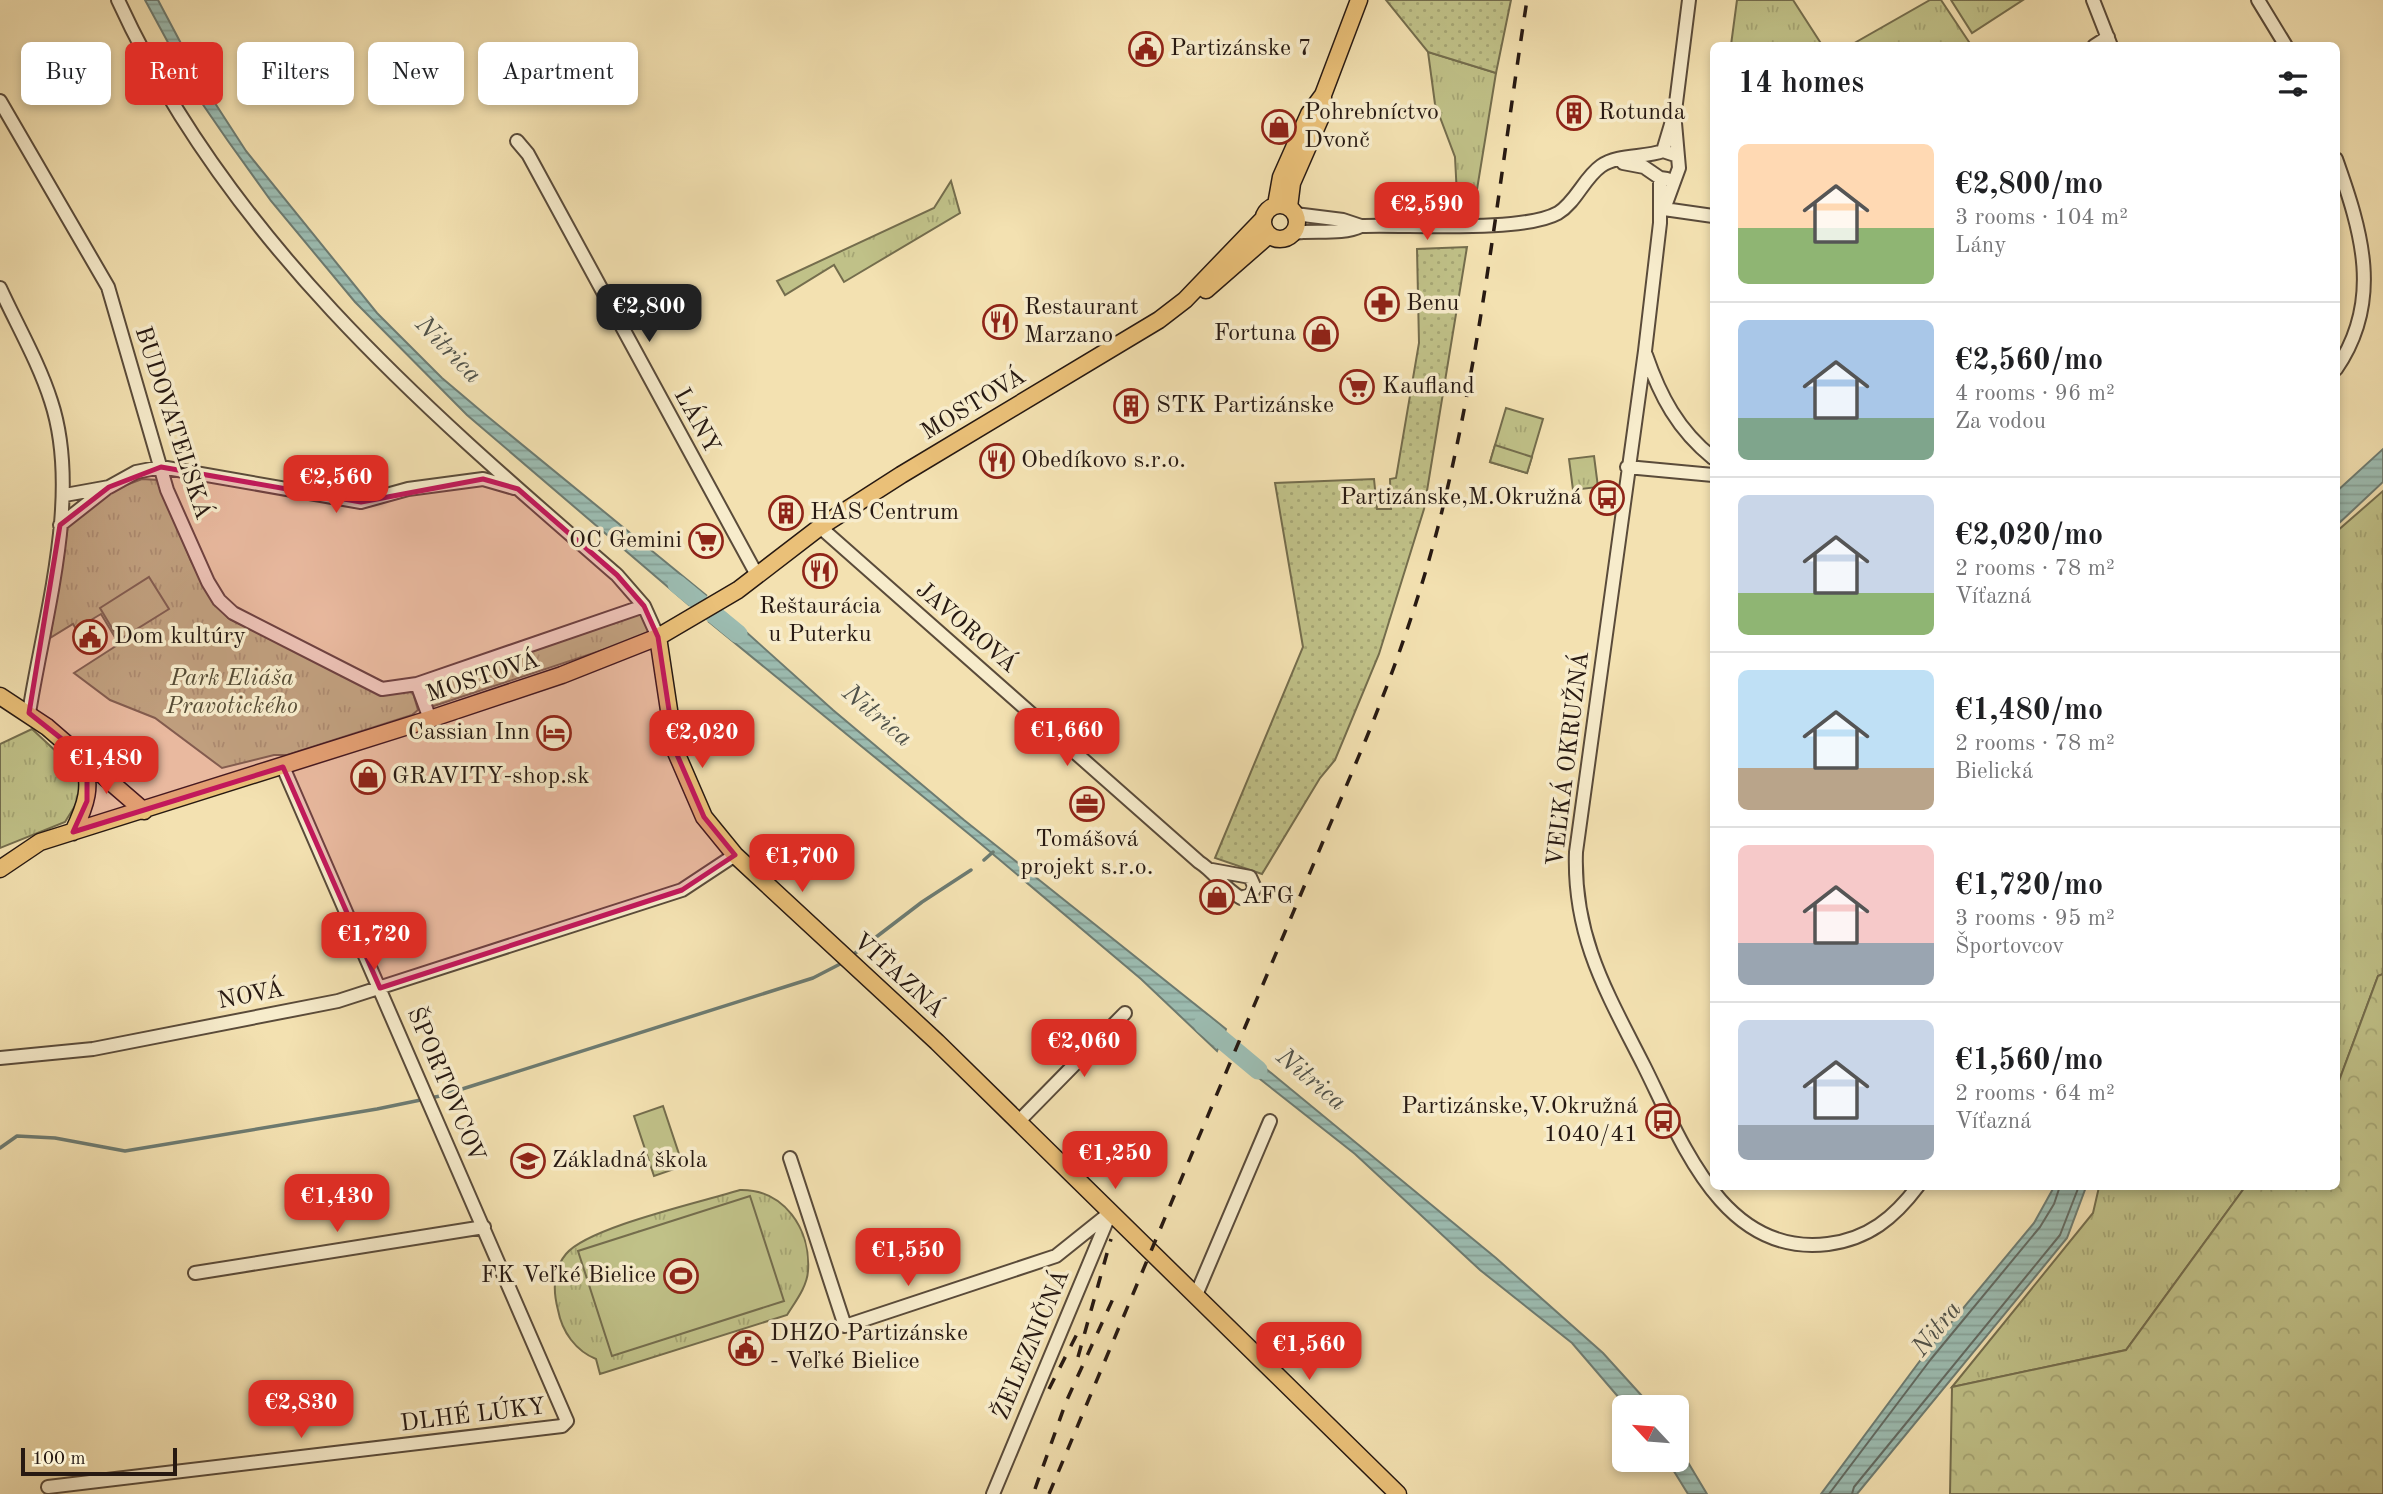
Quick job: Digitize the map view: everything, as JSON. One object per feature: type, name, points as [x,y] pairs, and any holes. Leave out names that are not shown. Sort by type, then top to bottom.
[{"type":"main road","points":[[1287,209],[1266,211],[1265,228],[1281,239],[1293,233],[1297,224],[1287,209],[1281,177],[1309,114],[1323,95],[1359,0]]},
{"type":"main road","name":"MOSTOVÁ","points":[[1,865],[28,848],[73,832],[562,676],[658,637],[730,595],[820,527],[901,475],[1159,320],[1265,228]]},
{"type":"main road","name":"VÍŤAZNÁ","points":[[658,637],[675,750],[704,817],[735,855],[937,1042],[1398,1494]]},
{"type":"main road","points":[[0,695],[29,713],[144,811]]},
{"type":"main road","points":[[73,832],[89,793],[88,774],[82,757]]},
{"type":"street","points":[[118,0],[176,109],[217,172],[277,250],[375,358],[617,575],[644,607],[658,637]]},
{"type":"street","points":[[1660,223],[1656,174],[1675,111],[1689,0]]},
{"type":"street","points":[[2093,0],[2110,41]]},
{"type":"street","points":[[2259,0],[2283,41]]},
{"type":"street","name":"BUDOVATEĽSKÁ","points":[[0,102],[108,287],[167,490],[195,558],[219,600],[233,613],[382,689],[417,684],[644,607]]},
{"type":"street","name":"LÁNY","points":[[517,141],[528,155],[757,576]]},
{"type":"street","points":[[1287,209],[1321,220],[1343,220],[1361,226],[1493,225],[1539,219],[1558,212],[1607,163],[1664,154]]},
{"type":"street","points":[[1660,223],[1674,176],[1679,169],[1664,154]]},
{"type":"street","points":[[1607,163],[1674,176]]},
{"type":"street","points":[[2340,173],[2366,261],[2367,296],[2359,330],[2340,364]]},
{"type":"street","points":[[1664,209],[1710,216]]},
{"type":"street","name":"VEĽKÁ OKRUŽNÁ","points":[[1660,223],[1576,852],[1575,881],[1580,922],[1598,976],[1664,1107],[1710,1188]]},
{"type":"street","points":[[1293,233],[1350,231],[1361,226]]},
{"type":"street","points":[[0,288],[51,401],[62,451],[65,495],[29,713]]},
{"type":"street","points":[[1645,351],[1657,387],[1670,411],[1685,432],[1710,455]]},
{"type":"street","points":[[60,525],[109,487],[136,472],[161,467],[360,502],[408,489],[483,479],[518,489]]},
{"type":"street","points":[[1627,467],[1710,475]]},
{"type":"street","points":[[65,495],[109,487]]},
{"type":"street","name":"JAVOROVÁ","points":[[820,527],[1199,862],[1212,870]]},
{"type":"street","points":[[417,684],[430,719]]},
{"type":"street","name":"ŠPORTOVCOV","points":[[283,766],[567,1421]]},
{"type":"street","name":"NOVÁ","points":[[0,1058],[93,1049],[338,1001],[682,890],[735,855]]},
{"type":"street","points":[[1018,1122],[1125,1013]]},
{"type":"street","points":[[1196,1295],[1270,1121]]},
{"type":"street","points":[[790,1158],[845,1326],[1056,1256],[1111,1212]]},
{"type":"street","name":"VEĽKÁ OKRUŽNÁ","points":[[1711,1190],[1729,1211],[1754,1230],[1792,1244],[1813,1246],[1851,1241],[1890,1219],[1915,1190]]},
{"type":"street","name":"ŽELEZNIČNÁ","points":[[993,1494],[1111,1212]]},
{"type":"street","points":[[195,1273],[484,1227]]},
{"type":"street","name":"DLHÉ LÚKY","points":[[48,1487],[562,1426],[567,1421]]},
{"type":"highlighted area","points":[[161,467],[361,502],[483,479],[518,489],[617,575],[644,606],[658,637],[675,750],[704,817],[735,855],[682,890],[380,988],[283,767],[73,832],[87,801],[87,770],[72,747],[29,713],[60,525],[109,487]]},
{"type":"green space","points":[[1386,0],[1511,0],[1496,73],[1428,52]]},
{"type":"green space","points":[[1737,0],[1793,0],[1820,42],[1731,42]]},
{"type":"green space","points":[[1930,0],[1941,0],[1969,42],[1856,42]]},
{"type":"green space","points":[[1951,0],[2023,0],[1972,33]]},
{"type":"green space","points":[[1428,52],[1496,73],[1473,214],[1458,215],[1455,157],[1435,104]]},
{"type":"green space","points":[[951,181],[960,213],[844,282],[834,265],[785,295],[777,281],[934,208]]},
{"type":"green space","points":[[1467,247],[1424,509],[1379,654],[1335,760],[1320,778],[1262,874],[1215,858],[1303,647],[1275,483],[1374,479],[1377,509],[1391,509],[1390,479],[1396,478],[1419,343],[1417,249]]},
{"type":"green space","points":[[1506,408],[1543,419],[1527,473],[1490,462]]},
{"type":"green space","points":[[1495,445],[1532,457],[1527,473],[1490,462]]},
{"type":"green space","points":[[1594,456],[1598,487],[1573,490],[1569,459]]},
{"type":"green space","name":"Park Eliáša Pravotického","points":[[142,479],[158,480],[191,561],[209,593],[228,618],[380,694],[399,688],[413,693],[418,710],[412,715],[287,755],[274,755],[222,768],[155,718],[110,700],[74,673],[119,644],[101,614],[76,629],[73,624],[50,638],[68,525],[113,490]]},
{"type":"green space","points":[[2383,491],[2383,974],[2378,976],[2340,1078],[2340,529]]},
{"type":"green space","points":[[149,577],[169,609],[119,640],[100,608]]},
{"type":"green space","points":[[641,612],[651,634],[431,707],[422,686]]},
{"type":"green space","points":[[32,729],[75,769],[80,783],[78,801],[65,822],[0,848],[0,744]]},
{"type":"green space","points":[[2383,974],[2383,1494],[1950,1494],[1952,1387],[2126,1350],[2243,1190],[2340,1190],[2340,1078],[2378,976]]},
{"type":"green space","points":[[663,1106],[683,1166],[654,1176],[634,1116]]},
{"type":"green space","name":"FK Veľké Bielice","points":[[740,1190],[756,1191],[782,1204],[792,1214],[805,1240],[808,1255],[807,1277],[787,1315],[600,1374],[596,1359],[576,1346],[560,1318],[555,1281],[558,1267],[566,1254],[578,1244],[621,1225]]},
{"type":"green space","points":[[2098,1190],[2243,1190],[2126,1350],[1952,1387],[2093,1213]]},
{"type":"green space","name":"FK Veľké Bielice","points":[[750,1196],[784,1301],[612,1356],[578,1251]]},
{"type":"water","points":[[145,0],[158,0],[180,42],[168,42]]},
{"type":"water","points":[[203,105],[216,105],[246,151],[377,313],[442,378],[706,595],[689,605],[467,415],[355,302],[271,201]]},
{"type":"water","points":[[2383,449],[2383,482],[2340,522],[2340,488]]},
{"type":"water","points":[[725,613],[833,710],[964,820],[1226,1029],[1217,1051],[1141,979],[969,834],[709,622]]},
{"type":"water","points":[[1242,1049],[1496,1258],[1603,1353],[1641,1395],[1617,1395],[1572,1343],[1480,1270],[1355,1154],[1237,1061]]},
{"type":"water","points":[[2052,1190],[2085,1190],[2067,1238],[1857,1494],[1821,1494],[1925,1354],[2034,1223]]},
{"type":"water","points":[[1689,1464],[1707,1494],[1688,1494],[1674,1472],[1689,1472]]},
{"type":"waterway","name":"Nitrica","points":[[677,584],[738,634]]},
{"type":"waterway","points":[[984,860],[993,852]]},
{"type":"waterway","points":[[850,957],[922,902],[971,870]]},
{"type":"waterway","points":[[0,1148],[17,1136],[55,1138],[125,1151],[440,1096],[813,978],[844,962]]},
{"type":"waterway","name":"Nitrica","points":[[1203,1024],[1258,1070]]},
{"type":"railway","points":[[1049,1494],[1366,739],[1415,605],[1439,523],[1467,394],[1527,0]]},
{"type":"railway","points":[[1078,1357],[1111,1239]]},
{"type":"railway","points":[[1035,1489],[1066,1402],[1117,1290]]},
{"type":"railway","points":[[1049,1389],[1079,1330]]},
{"type":"place","name":"Partizánske 7","points":[[1146,49]]},
{"type":"place","name":"Rotunda","points":[[1574,113]]},
{"type":"place","name":"Pohrebníctvo Dvonč","points":[[1279,127]]},
{"type":"place","name":"Benu","points":[[1382,304]]},
{"type":"place","name":"Restaurant Marzano","points":[[1000,322]]},
{"type":"place","name":"Fortuna","points":[[1321,334]]},
{"type":"place","name":"Kaufland","points":[[1357,387]]},
{"type":"place","name":"STK Partizánske","points":[[1131,406]]},
{"type":"place","name":"Obedíkovo s.r.o.","points":[[997,461]]},
{"type":"place","name":"Partizánske,M.Okružná","points":[[1607,498]]},
{"type":"place","name":"HAS Centrum","points":[[786,513]]},
{"type":"place","name":"OC Gemini","points":[[706,541]]},
{"type":"place","name":"Reštaurácia u Puterku","points":[[820,571]]},
{"type":"place","name":"Dom kultúry","points":[[90,637]]},
{"type":"place","name":"Cassian Inn","points":[[554,733]]},
{"type":"place","name":"GRAVITY-shop.sk","points":[[368,777]]},
{"type":"place","name":"Tomášová projekt s.r.o.","points":[[1087,804]]},
{"type":"place","name":"AFG","points":[[1217,897]]},
{"type":"place","name":"Partizánske,V.Okružná 1040/41","points":[[1663,1121]]},
{"type":"place","name":"Základná škola","points":[[528,1161]]},
{"type":"place","name":"FK Veľké Bielice","points":[[681,1276]]},
{"type":"place","name":"DHZO Partizánske - Veľké Bielice","points":[[746,1348]]},
{"type":"water label","name":"Nitra","points":[[1937,1329]]}]
